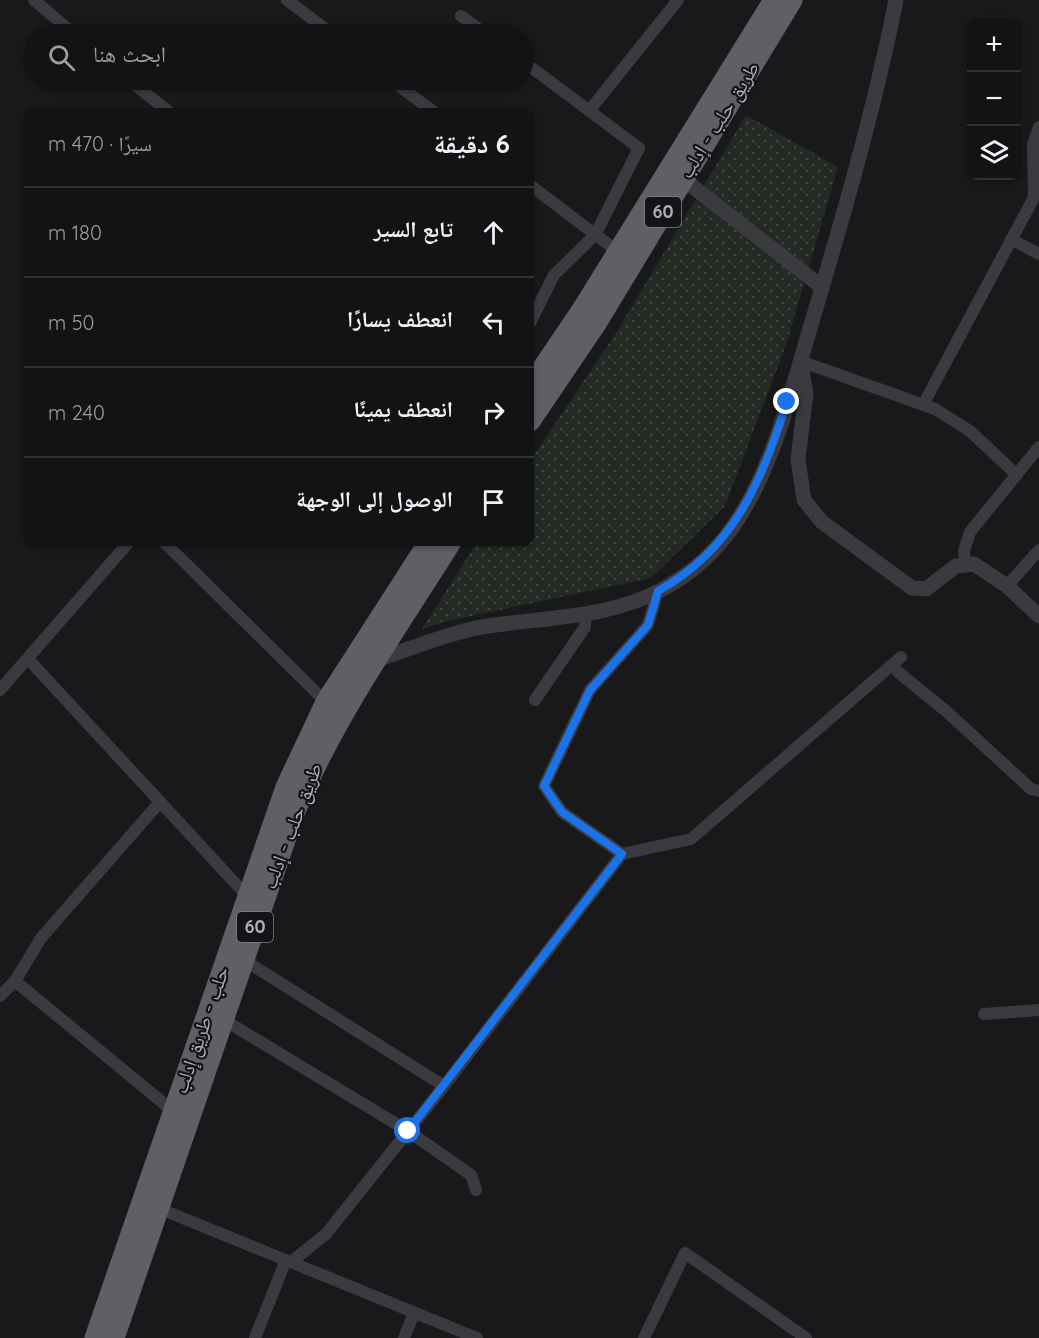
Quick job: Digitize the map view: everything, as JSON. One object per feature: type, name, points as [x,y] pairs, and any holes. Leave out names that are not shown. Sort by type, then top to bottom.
[{"type":"highway","name":"60","points":[[534,381],[582,310],[774,0]]},
{"type":"highway","name":"طريق حلب - إدلب","points":[[534,415],[597,322],[792,0]]},
{"type":"highway","name":"حلب - طريق إدلب","points":[[95,1338],[286,787],[326,702],[426,546]]},
{"type":"highway","name":"طريق حلب - إدلب","points":[[114,1338],[295,811],[316,761],[339,718],[448,546]]},
{"type":"street","points":[[34,0],[62,24]]},
{"type":"street","points":[[287,0],[319,24]]},
{"type":"street","points":[[589,111],[678,0]]},
{"type":"street","points":[[377,660],[474,629],[586,613],[617,606],[658,591],[675,582],[712,552],[741,516],[776,437],[800,361],[878,90],[896,0]]},
{"type":"street","points":[[461,16],[472,24]]},
{"type":"street","points":[[534,70],[639,148],[595,235],[554,275],[534,315]]},
{"type":"street","points":[[142,90],[164,108]]},
{"type":"street","points":[[404,90],[429,108]]},
{"type":"street","points":[[924,403],[1036,192],[1033,146],[1039,127]]},
{"type":"street","points":[[682,179],[822,287]]},
{"type":"street","points":[[534,188],[617,251]]},
{"type":"street","points":[[1011,239],[1039,254]]},
{"type":"street","points":[[800,361],[924,403],[970,431],[1017,475]]},
{"type":"street","points":[[800,361],[806,394],[798,459],[800,483],[804,500],[822,522],[912,588],[926,589],[933,586],[956,566],[965,563],[974,564],[987,570],[1039,616]]},
{"type":"street","points":[[965,563],[964,551],[970,532],[1039,447]]},
{"type":"street","points":[[0,690],[29,660],[126,546]]},
{"type":"street","points":[[168,546],[326,702]]},
{"type":"street","points":[[1006,586],[1039,550]]},
{"type":"street","points":[[622,854],[562,812],[544,786],[590,690],[648,625],[658,591]]},
{"type":"street","points":[[534,700],[585,627],[586,613]]},
{"type":"street","points":[[255,1338],[288,1261],[326,1234],[444,1086],[622,854],[691,839],[901,657]]},
{"type":"street","points":[[29,660],[248,897]]},
{"type":"street","points":[[898,672],[946,711],[1030,789],[1039,791]]},
{"type":"street","points":[[0,996],[15,981],[41,939],[159,802]]},
{"type":"street","points":[[244,960],[444,1086]]},
{"type":"street","points":[[15,981],[173,1111]]},
{"type":"street","points":[[984,1014],[1039,1010]]},
{"type":"street","points":[[224,1020],[408,1131],[471,1175],[476,1190]]},
{"type":"street","points":[[158,1208],[477,1338]]},
{"type":"street","points":[[644,1338],[685,1253],[806,1338]]},
{"type":"street","points":[[404,1338],[414,1312]]},
{"type":"shaded area","points":[[746,115],[838,167],[787,342],[725,506],[651,578],[448,621],[422,629],[474,546],[534,546],[534,455],[616,333]]},
{"type":"route","points":[[408,1131],[622,854],[562,812],[544,786],[590,690],[648,625],[658,591],[675,582],[712,552],[741,516],[764,467],[787,402]]}]
